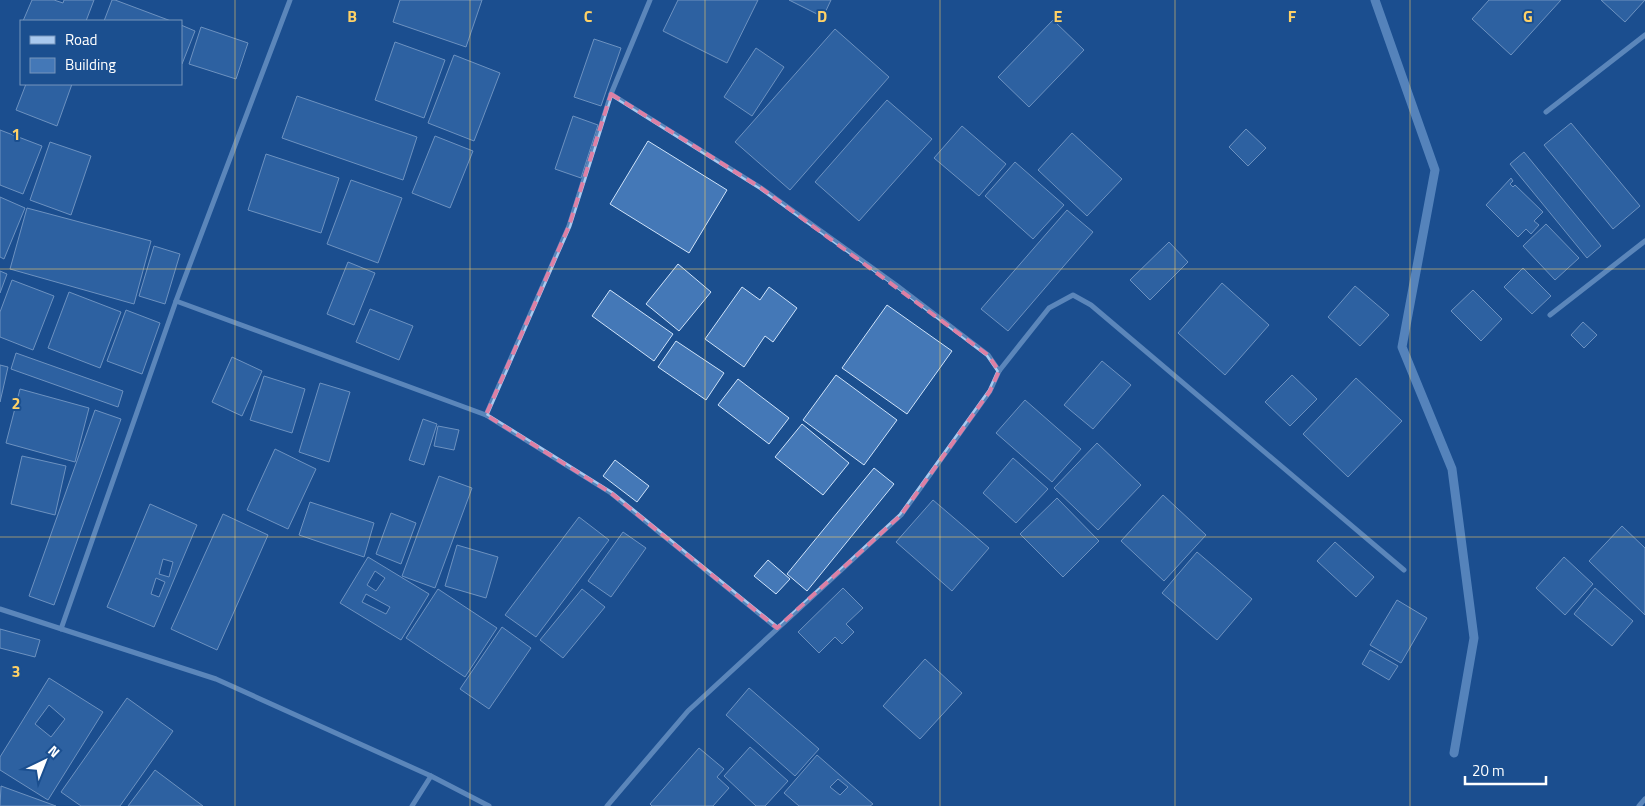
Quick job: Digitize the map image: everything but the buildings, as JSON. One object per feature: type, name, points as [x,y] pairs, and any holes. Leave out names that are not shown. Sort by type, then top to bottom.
[{"type":"street","points":[[61,628],[176,301],[290,0]]},
{"type":"street","points":[[486,415],[568,226],[611,94],[650,0]]},
{"type":"street","points":[[1546,112],[1645,35]]},
{"type":"street","points":[[611,94],[761,188],[988,354],[999,371]]},
{"type":"street","points":[[1550,316],[1645,241]]},
{"type":"street","points":[[607,806],[688,711],[900,516],[990,391],[999,371],[1049,308],[1073,295],[1091,304],[1404,570]]},
{"type":"street","points":[[176,301],[486,415],[611,493],[777,628]]},
{"type":"street","points":[[0,609],[216,679],[431,776],[489,806]]},
{"type":"street","points":[[412,806],[431,776]]},
{"type":"street","points":[[1639,806],[1645,799]]},
{"type":"highlighted area","points":[[611,94],[761,188],[988,355],[999,371],[990,391],[901,515],[777,628],[611,493],[486,415],[569,226]]},
{"type":"waterway","points":[[1375,0],[1435,170],[1402,347],[1452,469],[1474,638],[1454,753]]}]
